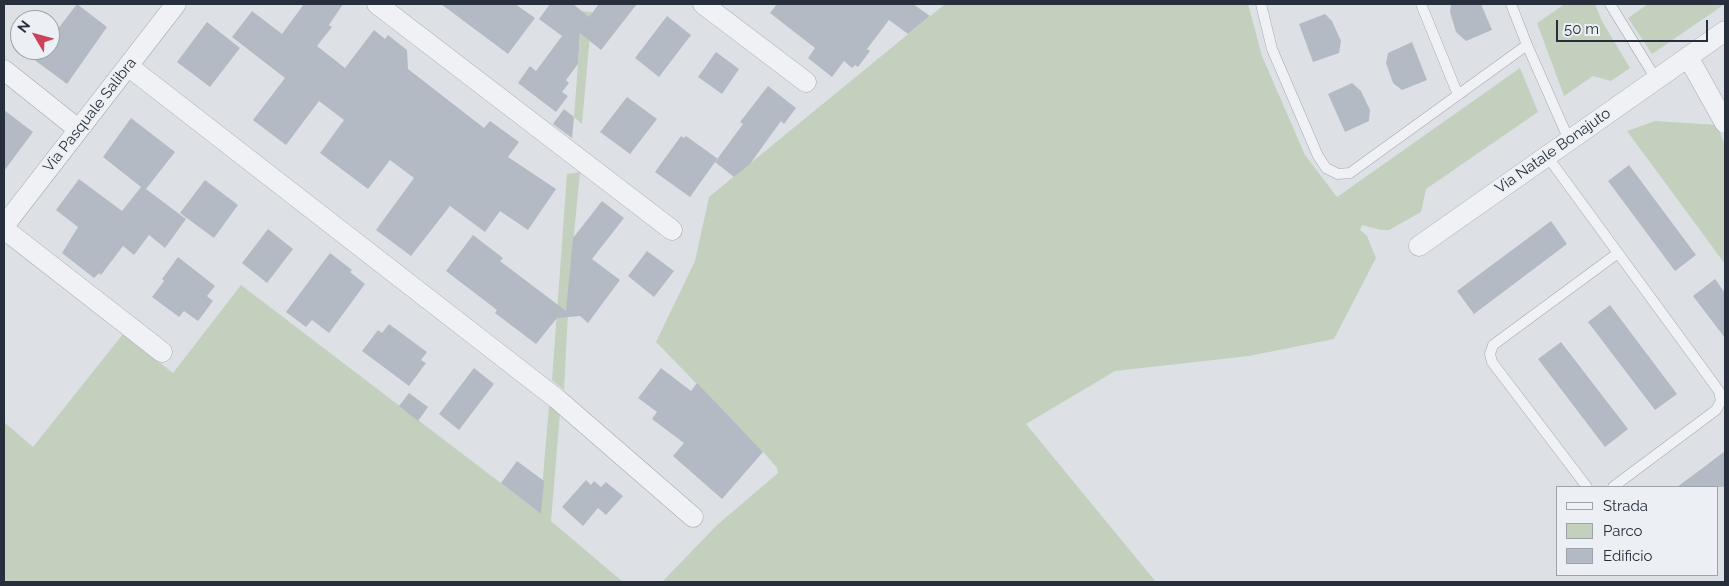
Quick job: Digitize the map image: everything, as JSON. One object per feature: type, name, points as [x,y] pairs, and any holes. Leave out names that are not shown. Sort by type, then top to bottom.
[{"type":"street","name":"Via Pasquale Salibra","points":[[4,227],[176,4]]},
{"type":"street","points":[[377,4],[672,230]]},
{"type":"street","points":[[703,4],[806,82]]},
{"type":"street","name":"Via Natale Bonajuto","points":[[1419,246],[1725,32]]},
{"type":"street","points":[[1688,57],[1725,123]]},
{"type":"street","points":[[128,66],[557,399],[692,517]]},
{"type":"street","points":[[4,70],[78,129]]},
{"type":"street","points":[[4,227],[162,352]]},
{"type":"lane","points":[[1261,4],[1272,49],[1318,156],[1326,168],[1338,174],[1350,173],[1527,45]]},
{"type":"lane","points":[[1421,4],[1458,96]]},
{"type":"lane","points":[[1512,4],[1527,45],[1569,140]]},
{"type":"lane","points":[[1610,4],[1656,79]]},
{"type":"lane","points":[[1547,156],[1719,391],[1721,401],[1716,410],[1615,486]]},
{"type":"lane","points":[[1587,486],[1492,362],[1490,354],[1494,345],[1618,253]]},
{"type":"green space","points":[[945,4],[1248,4],[1262,56],[1305,155],[1337,197],[1520,68],[1538,112],[1426,189],[1421,212],[1389,230],[1362,225],[1360,230],[1367,236],[1376,258],[1334,339],[1249,356],[1115,371],[1026,424],[1156,582],[662,582],[717,525],[778,473],[777,468],[766,455],[656,342],[695,261],[709,197]]},
{"type":"green space","points":[[1565,4],[1595,4],[1602,21],[1630,68],[1611,81],[1593,76],[1564,96],[1537,23]]},
{"type":"green space","points":[[1648,4],[1725,4],[1652,54],[1628,18]]},
{"type":"green space","points":[[582,11],[592,12],[582,124],[574,117]]},
{"type":"green space","points":[[1655,121],[1717,125],[1725,145],[1725,264],[1627,131]]},
{"type":"green space","points":[[580,172],[570,275],[564,390],[552,380],[567,174]]},
{"type":"green space","points":[[241,285],[540,513],[549,405],[560,413],[551,521],[623,582],[4,582],[4,422],[33,447],[123,334],[173,373]]},
{"type":"building","points":[[77,4],[107,27],[67,84],[35,60],[60,60],[60,26]]},
{"type":"building","points":[[304,4],[343,4],[329,25],[332,27],[317,46],[345,68],[374,30],[385,39],[388,35],[407,50],[408,69],[484,128],[490,121],[519,142],[508,157],[556,189],[528,230],[500,211],[485,232],[450,206],[411,256],[376,230],[414,178],[390,160],[368,189],[320,153],[344,120],[319,101],[286,145],[253,120],[285,78],[232,37],[252,11],[282,34]]},
{"type":"building","points":[[441,4],[515,4],[535,18],[508,54]]},
{"type":"building","points":[[550,4],[573,4],[589,17],[599,4],[637,4],[601,50],[580,33],[578,64],[566,80],[569,83],[562,92],[568,96],[556,112],[518,83],[530,66],[536,71],[562,36],[539,19]]},
{"type":"building","points":[[777,4],[913,4],[930,16],[908,34],[889,20],[867,49],[870,51],[858,67],[855,65],[852,68],[844,61],[832,77],[808,58],[815,48],[770,13]]},
{"type":"building","points":[[1451,4],[1481,4],[1492,30],[1466,41],[1456,32],[1450,12]]},
{"type":"building","points":[[1325,14],[1332,21],[1341,41],[1339,53],[1313,62],[1299,24]]},
{"type":"building","points":[[667,16],[691,35],[659,77],[635,58]]},
{"type":"building","points":[[207,22],[240,48],[210,87],[177,62]]},
{"type":"building","points":[[1412,42],[1427,80],[1402,90],[1393,83],[1386,63],[1388,53]]},
{"type":"building","points":[[716,52],[739,69],[722,94],[698,77]]},
{"type":"building","points":[[1352,83],[1361,91],[1370,110],[1369,121],[1345,132],[1328,94]]},
{"type":"building","points":[[768,86],[796,108],[784,124],[781,121],[750,164],[734,177],[715,162],[690,197],[655,172],[681,136],[684,138],[686,136],[717,159],[743,124],[740,122]]},
{"type":"building","points":[[627,97],[657,119],[630,154],[600,132]]},
{"type":"building","points":[[564,109],[574,117],[572,138],[553,124]]},
{"type":"building","points":[[4,110],[33,132],[4,171]]},
{"type":"building","points":[[131,118],[175,152],[146,189],[186,219],[165,248],[149,235],[134,255],[123,246],[101,275],[99,273],[94,278],[62,253],[78,227],[56,210],[79,179],[122,211],[141,187],[103,157]]},
{"type":"building","points":[[1629,165],[1696,255],[1675,271],[1608,181]]},
{"type":"building","points":[[205,180],[238,205],[214,238],[180,213]]},
{"type":"building","points":[[602,201],[624,218],[592,259],[620,280],[588,323],[580,316],[557,318],[536,344],[495,313],[497,310],[446,271],[473,235],[503,258],[500,261],[566,311],[573,238]]},
{"type":"building","points":[[1551,221],[1567,244],[1474,314],[1457,291]]},
{"type":"building","points":[[268,229],[293,249],[267,283],[242,263]]},
{"type":"building","points":[[647,251],[674,271],[654,297],[628,276]]},
{"type":"building","points":[[330,253],[352,270],[350,272],[365,284],[329,333],[312,320],[306,327],[286,312]]},
{"type":"building","points":[[178,257],[215,286],[207,296],[213,301],[198,321],[184,311],[179,317],[152,297]]},
{"type":"building","points":[[1715,279],[1725,293],[1725,338],[1693,296]]},
{"type":"building","points":[[1610,305],[1677,394],[1655,410],[1588,322]]},
{"type":"building","points":[[389,324],[427,352],[421,360],[426,363],[409,386],[362,351],[378,330],[382,333]]},
{"type":"building","points":[[1561,342],[1628,429],[1605,447],[1538,359]]},
{"type":"building","points":[[474,368],[494,384],[459,430],[439,414]]},
{"type":"building","points":[[661,368],[691,391],[697,383],[763,452],[722,499],[673,456],[684,443],[652,419],[657,412],[638,398]]},
{"type":"building","points":[[409,393],[428,407],[418,421],[399,406]]},
{"type":"building","points":[[1725,451],[1725,487],[1678,486]]},
{"type":"building","points":[[517,461],[544,481],[541,514],[501,483]]},
{"type":"building","points":[[586,480],[591,485],[594,481],[601,487],[606,482],[623,496],[606,515],[598,508],[583,526],[562,507]]}]
